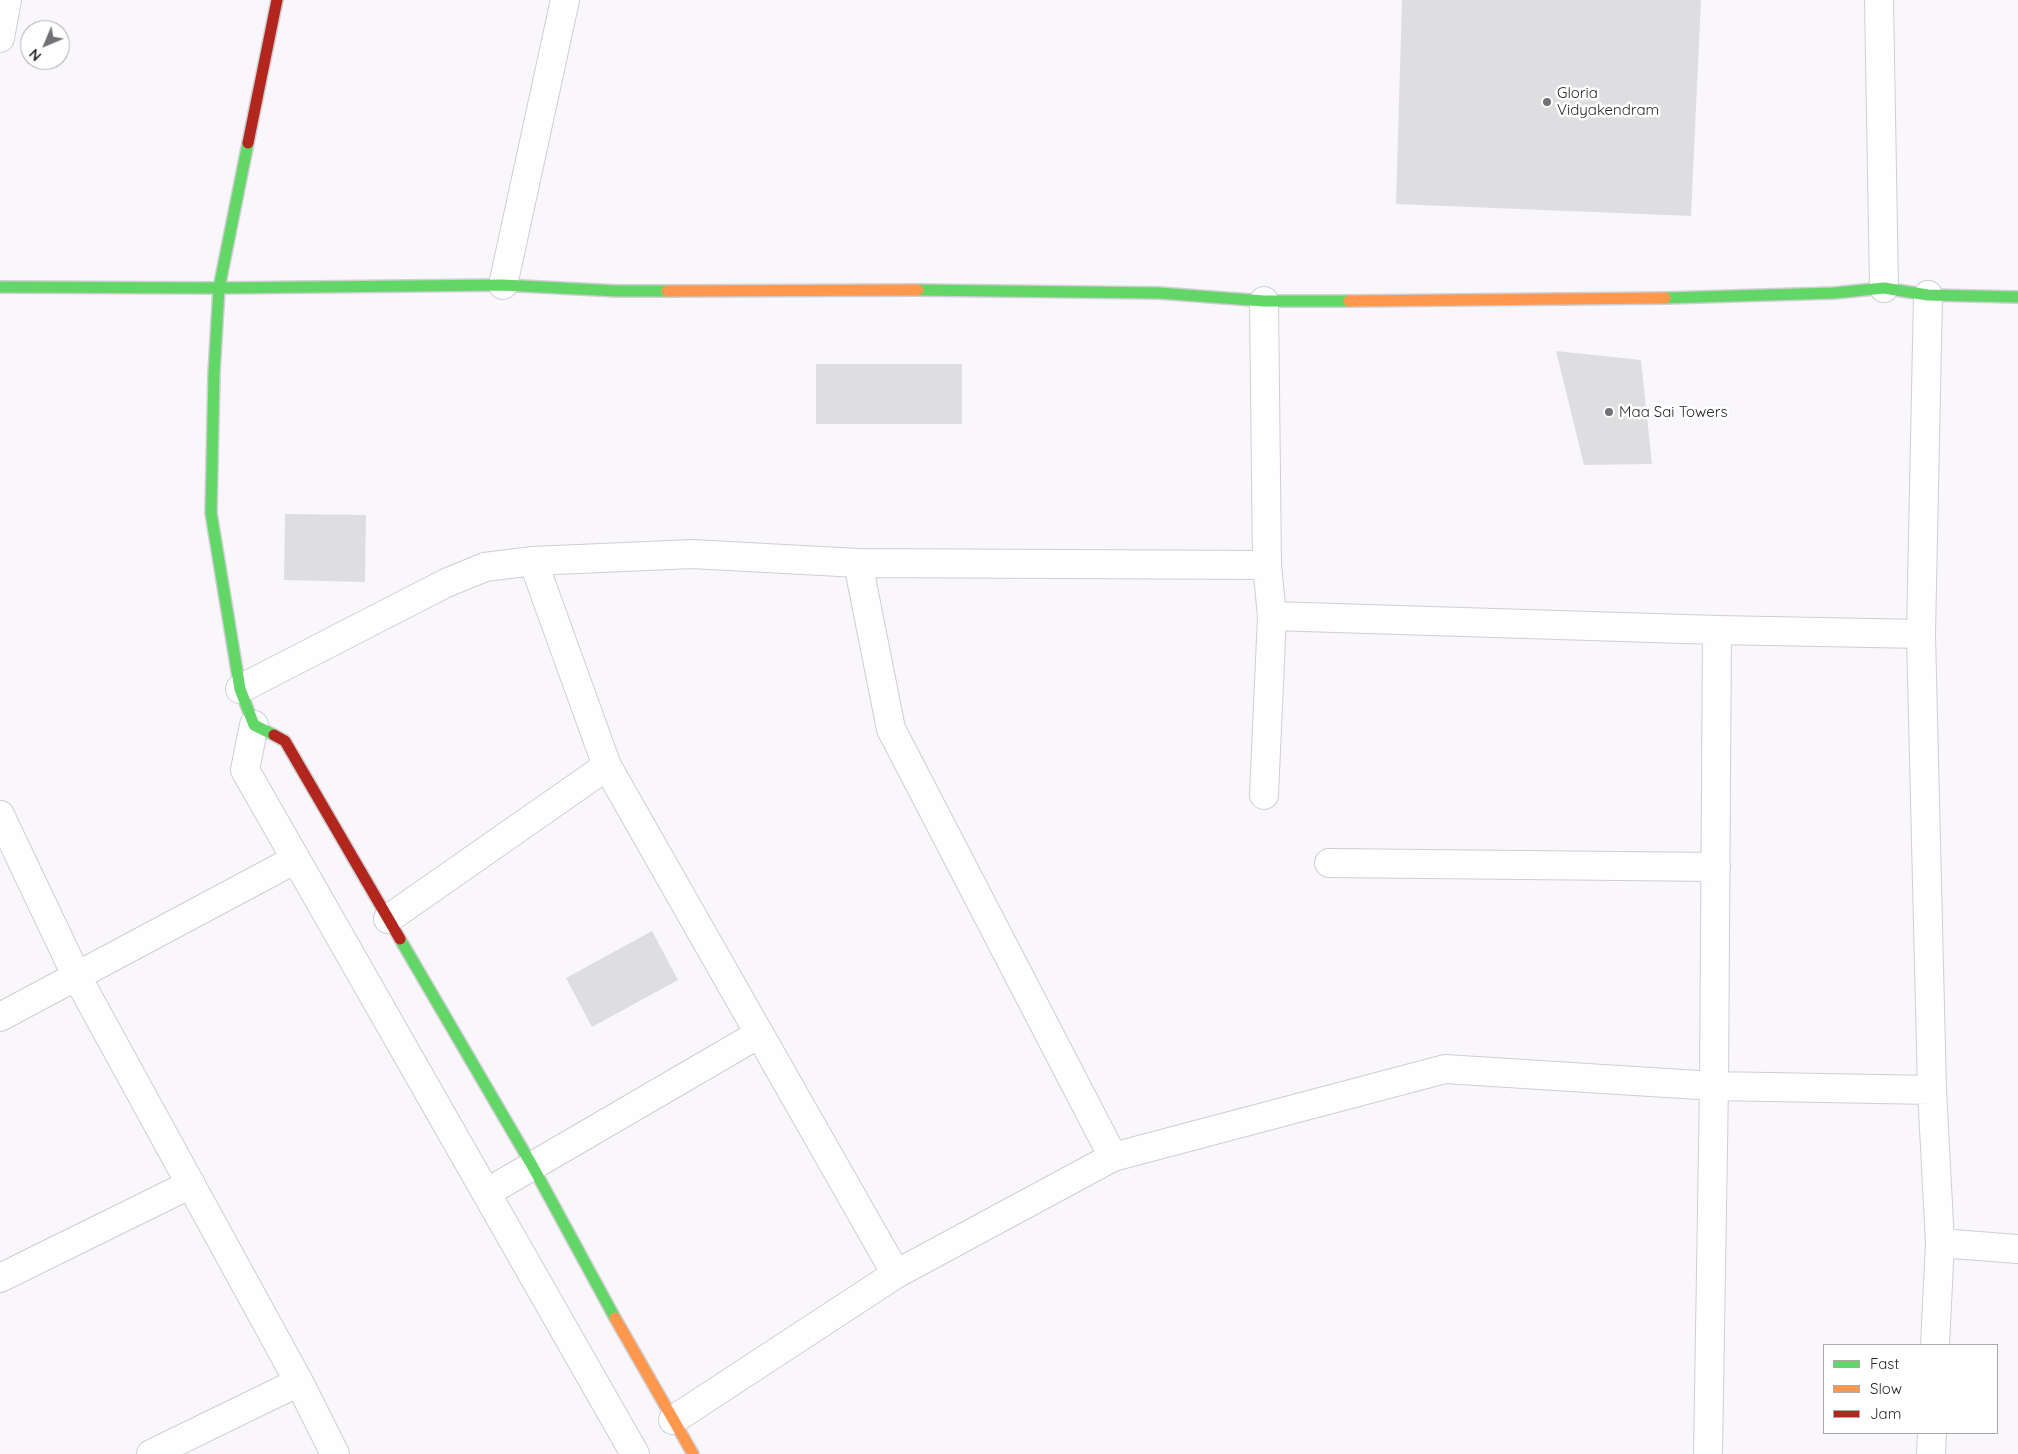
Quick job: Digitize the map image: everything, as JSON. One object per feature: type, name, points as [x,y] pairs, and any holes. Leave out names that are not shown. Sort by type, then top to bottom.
[{"type":"street","points":[[0,38],[7,0]]},
{"type":"street","points":[[277,0],[219,288],[214,373],[211,513],[240,689],[254,725],[245,770],[635,1454]]},
{"type":"street","points":[[503,285],[565,0]]},
{"type":"street","points":[[1879,0],[1884,288]]},
{"type":"street","points":[[0,287],[219,288],[503,285],[626,291],[897,290],[1160,293],[1264,301],[1648,299],[1834,293],[1884,288],[1928,295],[2018,297]]},
{"type":"street","points":[[1928,295],[1921,634],[1932,1090],[1940,1243],[1936,1344]]},
{"type":"street","points":[[1264,301],[1267,565],[1272,616],[1264,796]]},
{"type":"street","points":[[240,689],[446,583],[485,567],[533,561],[692,554],[858,563],[1267,565]]},
{"type":"street","points":[[533,561],[607,766],[896,1274]]},
{"type":"street","points":[[858,563],[891,729],[1113,1157]]},
{"type":"street","points":[[1272,616],[1717,630],[1921,634]]},
{"type":"street","points":[[1708,1454],[1714,1086],[1717,630]]},
{"type":"street","points":[[254,725],[285,741],[533,1167],[598,1288],[693,1454]]},
{"type":"street","points":[[388,919],[607,766]]},
{"type":"street","points":[[0,815],[76,975],[299,1382],[335,1454]]},
{"type":"street","points":[[0,1016],[296,859]]},
{"type":"street","points":[[1329,863],[1716,867]]},
{"type":"street","points":[[486,1193],[759,1034]]},
{"type":"street","points":[[674,1420],[896,1274],[1113,1157],[1445,1069],[1714,1086],[1932,1090]]},
{"type":"street","points":[[0,1278],[190,1184]]},
{"type":"street","points":[[1940,1243],[2018,1249]]},
{"type":"street","points":[[151,1454],[299,1382]]},
{"type":"street","points":[[1931,1454],[1932,1434]]},
{"type":"building","name":"Gloria Vidyakendram","points":[[1402,0],[1701,0],[1691,216],[1396,204]]},
{"type":"building","name":"Maa Sai Towers","points":[[1556,351],[1641,360],[1652,464],[1584,465]]},
{"type":"building","points":[[816,364],[962,364],[962,424],[816,424]]},
{"type":"building","points":[[285,514],[366,515],[365,582],[284,580]]},
{"type":"building","points":[[652,931],[678,980],[592,1027],[566,978]]},
{"type":"traffic: fast","points":[[248,143],[219,288],[214,373],[211,513],[240,689],[254,725],[274,735]]},
{"type":"traffic: fast","points":[[0,287],[219,288],[503,285],[617,291],[667,291]]},
{"type":"traffic: fast","points":[[1665,298],[1834,293],[1884,288],[1928,295],[2018,297]]},
{"type":"traffic: fast","points":[[918,290],[1159,293],[1264,301],[1349,301]]},
{"type":"traffic: fast","points":[[400,939],[533,1167],[615,1318]]},
{"type":"traffic: slow","points":[[667,291],[918,290]]},
{"type":"traffic: slow","points":[[1349,301],[1665,298]]},
{"type":"traffic: slow","points":[[615,1318],[693,1454]]},
{"type":"traffic: jam","points":[[248,143],[277,0]]},
{"type":"traffic: jam","points":[[274,735],[285,741],[400,939]]},
{"type":"place","name":"Gloria Vidyakendram","points":[[1547,102]]},
{"type":"place","name":"Maa Sai Towers","points":[[1609,412]]}]
